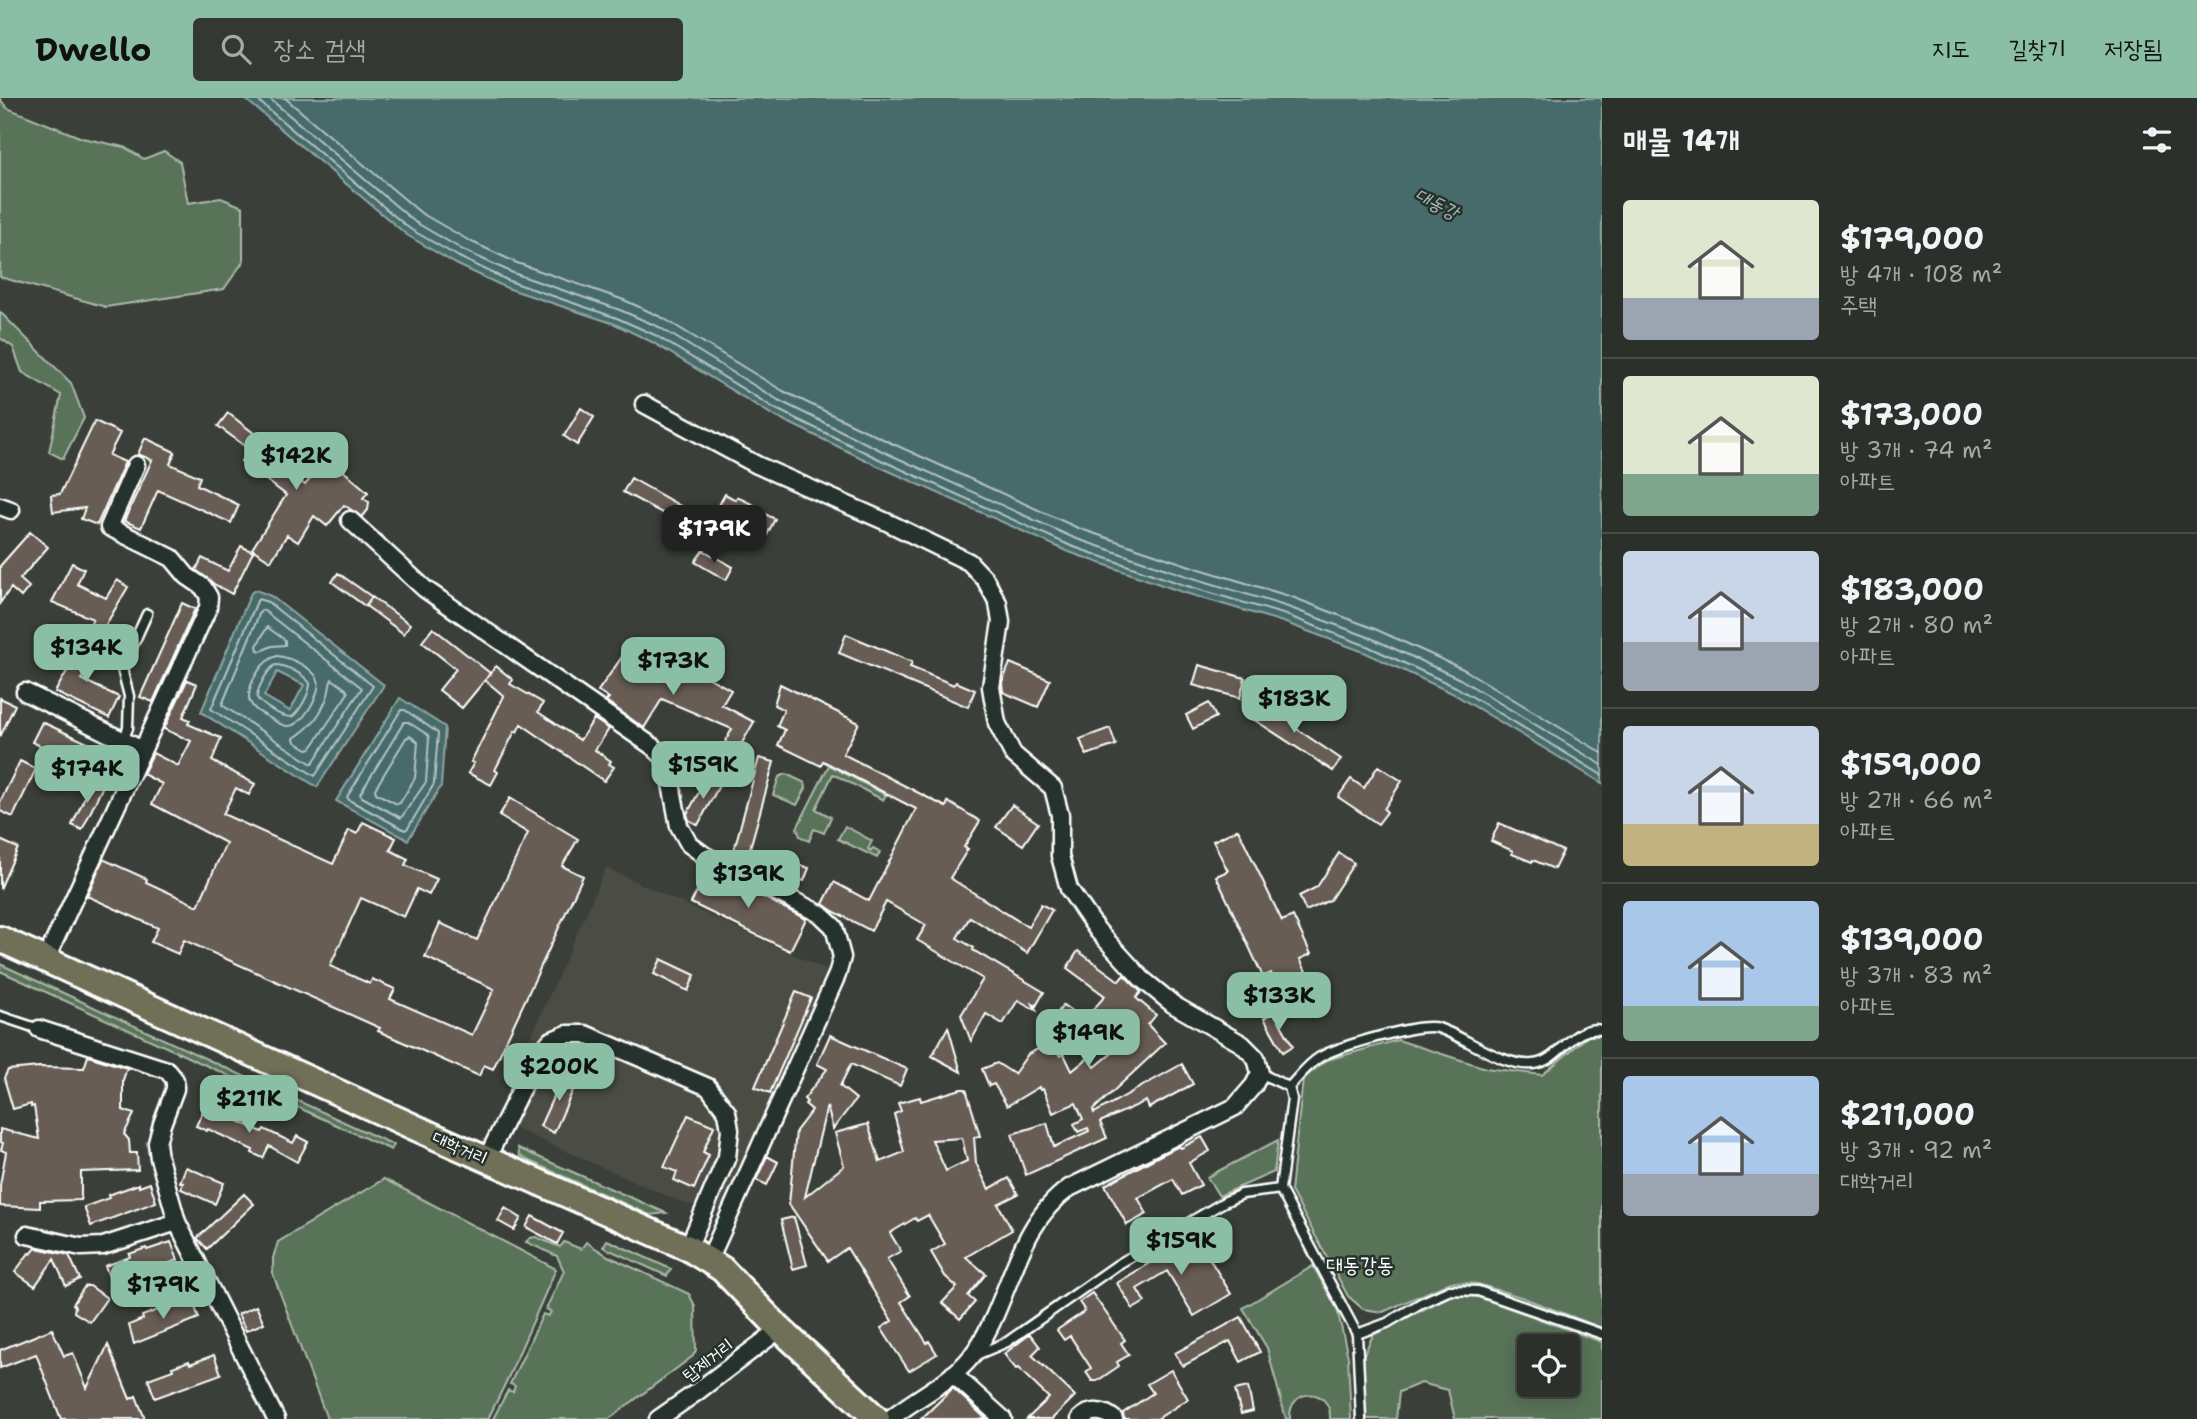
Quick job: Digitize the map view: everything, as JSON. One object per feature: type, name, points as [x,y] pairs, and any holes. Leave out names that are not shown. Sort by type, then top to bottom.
[{"type":"main road","name":"대학거리","points":[[0,939],[698,1254],[722,1269],[780,1329],[877,1419]]},
{"type":"street","points":[[644,404],[757,466],[889,523],[969,562],[985,579],[998,603],[1000,622],[991,687],[997,723],[1013,754],[1053,788],[1060,815],[1060,856],[1069,889],[1098,931],[1142,979],[1174,1005],[1242,1044],[1256,1058],[1261,1073],[1235,1107],[1069,1188],[1056,1198],[1044,1210],[1027,1238],[989,1326],[970,1357],[953,1374],[890,1419]]},
{"type":"street","points":[[46,959],[208,608],[209,597],[203,587],[187,576],[172,558],[109,527],[136,465]]},
{"type":"street","points":[[350,520],[425,589],[630,730],[664,757],[678,827],[689,844],[704,855],[820,914],[834,927],[842,957],[837,975],[698,1254]]},
{"type":"street","points":[[25,692],[142,750]]},
{"type":"street","points":[[39,1029],[167,1070],[175,1080],[175,1089],[157,1143],[177,1222],[276,1419]]},
{"type":"street","points":[[486,1160],[537,1056],[550,1041],[567,1034],[584,1034],[708,1087],[727,1112],[730,1130],[727,1157],[698,1254]]},
{"type":"street","points":[[27,1235],[81,1247],[103,1246],[177,1222]]},
{"type":"street","name":"탑제거리","points":[[657,1419],[780,1329]]},
{"type":"street","points":[[953,1374],[1003,1419]]},
{"type":"street","points":[[1080,1419],[1084,1414],[1096,1411],[1114,1419]]},
{"type":"lane","points":[[123,741],[128,728],[129,695],[122,669],[147,614]]},
{"type":"lane","points":[[0,1016],[39,1029]]},
{"type":"lane","points":[[1289,1087],[1318,1058],[1344,1046],[1410,1030],[1435,1027],[1510,1061],[1533,1064],[1552,1056],[1577,1034],[1602,1030]]},
{"type":"lane","points":[[1261,1073],[1289,1087],[1292,1099],[1280,1189],[1357,1334],[1361,1419]]},
{"type":"lane","points":[[970,1357],[1007,1342],[1116,1265],[1224,1202],[1242,1194],[1280,1189]]},
{"type":"lane","points":[[1357,1334],[1387,1323],[1450,1290],[1478,1292],[1602,1334]]},
{"type":"shaded area","points":[[606,868],[827,970],[723,1208],[686,1204],[516,1129],[502,1103]]},
{"type":"green space","points":[[0,99],[7,108],[82,138],[124,147],[144,159],[164,151],[180,162],[188,203],[221,198],[243,207],[243,262],[224,289],[106,307],[0,277]]},
{"type":"green space","points":[[0,312],[71,383],[84,418],[63,459],[49,452],[61,395],[22,372],[13,347],[0,338]]},
{"type":"green space","points":[[829,765],[886,795],[883,800],[833,774],[816,809],[831,817],[824,833],[814,829],[809,841],[800,836],[797,828]]},
{"type":"green space","points":[[786,774],[805,783],[806,788],[797,805],[773,795],[779,777]]},
{"type":"green space","points":[[845,826],[872,841],[868,849],[870,851],[873,848],[880,852],[877,858],[838,839]]},
{"type":"green space","points":[[0,964],[394,1145],[391,1150],[0,971]]},
{"type":"green space","points":[[1588,1036],[1602,1036],[1602,1328],[1521,1297],[1478,1284],[1451,1282],[1383,1312],[1363,1309],[1348,1296],[1291,1191],[1303,1079],[1327,1060],[1398,1040],[1486,1068],[1542,1075]]},
{"type":"green space","points":[[1278,1140],[1274,1172],[1219,1196],[1207,1177]]},
{"type":"green space","points":[[518,1148],[666,1213],[650,1215],[527,1160],[519,1155]]},
{"type":"green space","points":[[384,1179],[556,1269],[488,1419],[327,1419],[273,1274],[273,1258],[278,1242]]},
{"type":"green space","points":[[536,1237],[560,1247],[564,1242],[581,1249],[586,1242],[608,1256],[689,1294],[695,1306],[696,1350],[693,1356],[609,1419],[493,1419],[508,1390],[513,1392],[515,1386],[510,1384],[543,1314],[548,1316],[551,1312],[546,1309],[564,1271],[557,1256],[526,1242]]},
{"type":"green space","points":[[607,1240],[671,1269],[667,1276],[603,1247]]},
{"type":"green space","points":[[1313,1266],[1337,1308],[1348,1357],[1351,1419],[1330,1419],[1329,1408],[1324,1401],[1318,1396],[1310,1395],[1302,1396],[1296,1401],[1291,1408],[1290,1419],[1286,1419],[1267,1348],[1243,1308]]},
{"type":"green space","points":[[1452,1295],[1479,1297],[1602,1342],[1602,1419],[1455,1419],[1448,1390],[1421,1383],[1399,1392],[1396,1419],[1366,1419],[1363,1356],[1373,1335]]},
{"type":"water","name":"대동강","points":[[244,98],[1602,98],[1602,783],[1452,693],[1364,652],[1283,622],[1182,592],[1069,552],[878,466],[771,414],[652,342],[615,324],[507,288],[456,264],[407,235]]},
{"type":"water","points":[[256,590],[271,596],[384,685],[317,787],[201,712],[251,593]],"holes":[[[277,672],[304,685],[290,711],[264,696]]]},
{"type":"water","points":[[400,698],[445,727],[441,786],[408,840],[336,801]]},
{"type":"building","points":[[581,408],[594,417],[577,445],[564,436]]},
{"type":"building","points":[[228,413],[273,448],[267,456],[305,485],[328,458],[368,492],[363,498],[369,502],[368,510],[362,517],[344,505],[327,526],[314,516],[298,542],[287,535],[271,561],[252,549],[286,495],[241,461],[250,450],[218,426]]},
{"type":"building","points":[[95,421],[120,433],[109,455],[125,462],[97,525],[81,519],[85,508],[53,512],[51,495],[60,494]]},
{"type":"building","points":[[145,438],[175,452],[170,464],[200,477],[197,485],[239,505],[231,523],[158,490],[141,528],[124,521],[152,460],[138,454]]},
{"type":"building","points":[[631,478],[682,507],[675,520],[623,492]]},
{"type":"building","points":[[725,494],[754,505],[753,508],[775,519],[765,539],[714,514]]},
{"type":"building","points":[[30,532],[48,547],[20,579],[29,587],[21,597],[11,588],[0,603],[0,566]]},
{"type":"building","points":[[241,546],[253,552],[232,594],[196,570],[202,558],[228,571]]},
{"type":"building","points":[[703,550],[733,567],[726,580],[695,562]]},
{"type":"building","points":[[72,563],[84,569],[77,584],[106,598],[117,580],[128,587],[97,640],[85,633],[93,619],[52,602]]},
{"type":"building","points":[[338,573],[372,597],[365,606],[332,582]]},
{"type":"building","points":[[372,597],[410,624],[404,634],[366,606]]},
{"type":"building","points":[[182,603],[195,609],[153,702],[140,697]]},
{"type":"building","points":[[433,628],[490,673],[486,679],[496,666],[513,680],[510,684],[543,703],[538,712],[580,740],[594,719],[609,729],[595,750],[611,761],[609,764],[614,767],[604,781],[521,724],[495,770],[498,772],[491,785],[468,773],[504,696],[485,680],[462,708],[439,690],[456,669],[422,642]]},
{"type":"building","points":[[846,634],[912,662],[910,667],[954,685],[956,682],[975,690],[968,707],[839,653]]},
{"type":"building","points":[[85,640],[99,649],[81,679],[119,697],[109,718],[55,692]]},
{"type":"building","points":[[622,657],[644,672],[653,657],[681,675],[686,665],[731,690],[722,705],[754,722],[734,757],[721,750],[732,729],[662,699],[644,728],[606,701],[609,698],[598,691]]},
{"type":"building","points":[[1010,663],[1050,680],[1038,707],[1003,692],[1002,683]]},
{"type":"building","points":[[1199,665],[1245,678],[1240,698],[1193,685]]},
{"type":"building","points":[[187,680],[197,684],[183,717],[190,720],[188,724],[221,738],[212,761],[255,784],[249,795],[236,788],[223,814],[333,864],[349,830],[357,834],[363,822],[396,838],[390,850],[408,859],[405,865],[437,879],[429,895],[417,889],[404,917],[361,898],[330,966],[370,984],[372,979],[395,989],[390,999],[472,1035],[494,989],[425,957],[440,923],[477,940],[528,833],[499,816],[510,798],[578,839],[562,866],[583,876],[493,1069],[484,1065],[479,1076],[378,1031],[380,1028],[184,940],[178,954],[151,942],[158,928],[87,896],[103,859],[198,906],[226,843],[152,804],[162,784],[143,774],[153,753],[178,766],[191,741],[164,729]]},
{"type":"building","points":[[780,684],[859,723],[843,754],[946,807],[948,802],[980,821],[964,847],[968,849],[950,878],[1028,927],[1041,904],[1052,910],[1027,953],[970,917],[957,938],[1044,992],[1036,1006],[1033,1004],[1036,1010],[1018,1000],[1003,1024],[986,1014],[971,1041],[961,1015],[983,979],[917,940],[926,925],[886,902],[871,931],[823,904],[834,882],[869,901],[916,809],[823,761],[821,766],[778,745],[785,730],[777,726],[784,710],[774,705]]},
{"type":"building","points":[[0,698],[15,705],[0,737]]},
{"type":"building","points":[[1209,703],[1216,717],[1193,729],[1186,715]]},
{"type":"building","points":[[1255,703],[1280,719],[1286,711],[1299,719],[1294,727],[1341,759],[1333,771],[1247,715]]},
{"type":"building","points":[[42,722],[105,751],[96,771],[32,742]]},
{"type":"building","points":[[1110,728],[1116,745],[1086,755],[1080,739]]},
{"type":"building","points":[[759,758],[774,762],[750,848],[809,868],[804,881],[732,857]]},
{"type":"building","points":[[20,761],[36,769],[13,817],[0,811],[0,802]]},
{"type":"building","points":[[1378,766],[1402,781],[1378,824],[1338,797],[1351,779],[1364,788]]},
{"type":"building","points":[[707,777],[720,784],[698,825],[689,820],[687,814]]},
{"type":"building","points":[[92,781],[103,786],[82,830],[72,825]]},
{"type":"building","points":[[1012,805],[1038,823],[1023,845],[996,827]]},
{"type":"building","points":[[1499,823],[1563,851],[1554,869],[1512,854],[1513,851],[1491,841]]},
{"type":"building","points":[[1238,829],[1282,921],[1293,916],[1311,954],[1300,959],[1313,986],[1284,1000],[1271,973],[1263,977],[1216,876],[1228,871],[1213,841]]},
{"type":"building","points":[[0,840],[18,848],[0,889]]},
{"type":"building","points":[[1339,853],[1354,863],[1330,900],[1306,911],[1299,896],[1317,887]]},
{"type":"building","points":[[708,869],[806,919],[790,951],[691,903]]},
{"type":"building","points":[[1078,951],[1119,981],[1124,975],[1141,992],[1136,998],[1156,1015],[1148,1025],[1165,1043],[1093,1110],[1094,1113],[1182,1064],[1193,1084],[1149,1108],[1146,1101],[1100,1122],[1107,1138],[1026,1175],[1012,1134],[1047,1123],[1054,1147],[1089,1131],[1088,1128],[1078,1132],[1074,1124],[1083,1119],[1076,1103],[1053,1113],[1043,1089],[1040,1090],[1039,1087],[1007,1106],[994,1084],[989,1086],[982,1069],[997,1063],[1014,1074],[1028,1054],[1052,1042],[1060,1056],[1064,1054],[1072,1071],[1088,1058],[1095,1067],[1122,1045],[1098,1025],[1086,1042],[1054,1018],[1063,1005],[1084,1020],[1105,996],[1067,968]]},
{"type":"building","points":[[661,959],[695,975],[688,991],[654,974]]},
{"type":"building","points":[[796,992],[811,998],[770,1093],[755,1087]]},
{"type":"building","points":[[1274,1012],[1293,1046],[1283,1052],[1264,1018]]},
{"type":"building","points":[[948,1027],[961,1072],[932,1056]]},
{"type":"building","points":[[830,1035],[907,1069],[900,1086],[851,1064],[840,1086],[856,1099],[833,1129],[827,1106],[805,1197],[844,1166],[835,1133],[868,1124],[880,1162],[904,1152],[894,1114],[901,1111],[898,1103],[920,1097],[921,1101],[961,1089],[966,1089],[980,1136],[974,1137],[976,1163],[989,1189],[1009,1178],[1018,1194],[998,1204],[1012,1230],[966,1257],[986,1274],[968,1296],[975,1302],[960,1319],[942,1303],[957,1287],[945,1276],[931,1252],[945,1244],[928,1215],[917,1221],[915,1218],[890,1233],[901,1251],[887,1259],[910,1296],[901,1302],[937,1354],[909,1371],[881,1328],[892,1321],[847,1248],[828,1261],[789,1204],[796,1131],[812,1110],[805,1104],[807,1102],[804,1099],[827,1069],[817,1064]],"holes":[[[962,1138],[967,1161],[946,1171],[932,1140]]]},
{"type":"building","points":[[88,1056],[127,1068],[123,1080],[123,1110],[134,1114],[124,1134],[129,1140],[130,1153],[137,1153],[138,1170],[81,1172],[81,1200],[40,1201],[40,1208],[0,1206],[0,1185],[6,1152],[1,1150],[3,1143],[0,1142],[0,1129],[39,1139],[34,1106],[31,1107],[31,1104],[13,1109],[4,1078],[8,1070],[39,1067],[84,1068]]},
{"type":"building","points":[[564,1073],[578,1079],[554,1133],[540,1126]]},
{"type":"building","points":[[207,1102],[218,1107],[217,1111],[262,1132],[264,1129],[293,1143],[297,1136],[308,1142],[297,1162],[269,1146],[263,1158],[252,1153],[253,1150],[196,1126]]},
{"type":"building","points":[[688,1115],[714,1126],[703,1152],[709,1155],[694,1189],[674,1180],[677,1172],[664,1167]]},
{"type":"building","points":[[1202,1137],[1210,1151],[1189,1163],[1201,1185],[1182,1195],[1173,1179],[1138,1198],[1147,1214],[1127,1225],[1105,1185],[1179,1146],[1181,1148]]},
{"type":"building","points":[[767,1156],[778,1162],[767,1185],[756,1180]]},
{"type":"building","points":[[186,1167],[224,1183],[215,1204],[181,1189],[183,1183],[180,1182]]},
{"type":"building","points":[[150,1183],[156,1202],[91,1226],[84,1207],[109,1198],[108,1195]]},
{"type":"building","points":[[244,1194],[254,1204],[207,1249],[197,1238]]},
{"type":"building","points":[[505,1208],[521,1218],[514,1230],[498,1221]]},
{"type":"building","points":[[532,1216],[563,1233],[557,1244],[526,1227]]},
{"type":"building","points":[[794,1217],[807,1265],[793,1269],[781,1220]]},
{"type":"building","points":[[1195,1235],[1231,1294],[1194,1316],[1167,1271],[1137,1289],[1145,1302],[1133,1309],[1117,1283]]},
{"type":"building","points":[[171,1242],[178,1260],[112,1284],[105,1266],[130,1257],[129,1254]]},
{"type":"building","points":[[36,1248],[69,1255],[80,1279],[66,1286],[54,1259],[35,1286],[15,1272]]},
{"type":"building","points":[[85,1286],[90,1286],[107,1298],[90,1322],[74,1312],[73,1304]]},
{"type":"building","points":[[1092,1293],[1125,1340],[1121,1343],[1129,1355],[1117,1362],[1119,1366],[1097,1381],[1092,1381],[1086,1372],[1091,1368],[1070,1336],[1064,1340],[1057,1330],[1085,1311],[1079,1302]]},
{"type":"building","points":[[192,1299],[199,1318],[134,1344],[129,1325],[143,1319],[142,1316]]},
{"type":"building","points":[[256,1306],[264,1323],[246,1331],[238,1314]]},
{"type":"building","points":[[1241,1317],[1260,1352],[1241,1362],[1230,1341],[1183,1366],[1175,1353]]},
{"type":"building","points":[[52,1329],[64,1356],[73,1353],[87,1388],[108,1345],[130,1399],[136,1396],[145,1419],[61,1419],[36,1354],[0,1368],[0,1350]]},
{"type":"building","points":[[1030,1334],[1040,1347],[1032,1355],[1075,1396],[1052,1419],[1027,1419],[1049,1398],[1016,1369],[1004,1354]]},
{"type":"building","points":[[214,1355],[221,1374],[155,1398],[148,1379],[173,1370],[172,1367]]},
{"type":"building","points":[[1171,1370],[1188,1399],[1157,1419],[1124,1419],[1123,1413],[1153,1393],[1147,1384]]},
{"type":"building","points":[[1248,1387],[1253,1411],[1241,1414],[1235,1390]]},
{"type":"building","points":[[953,1388],[968,1402],[986,1419],[921,1419]]},
{"type":"district","name":"대동강동","points":[[1360,1265]]}]
